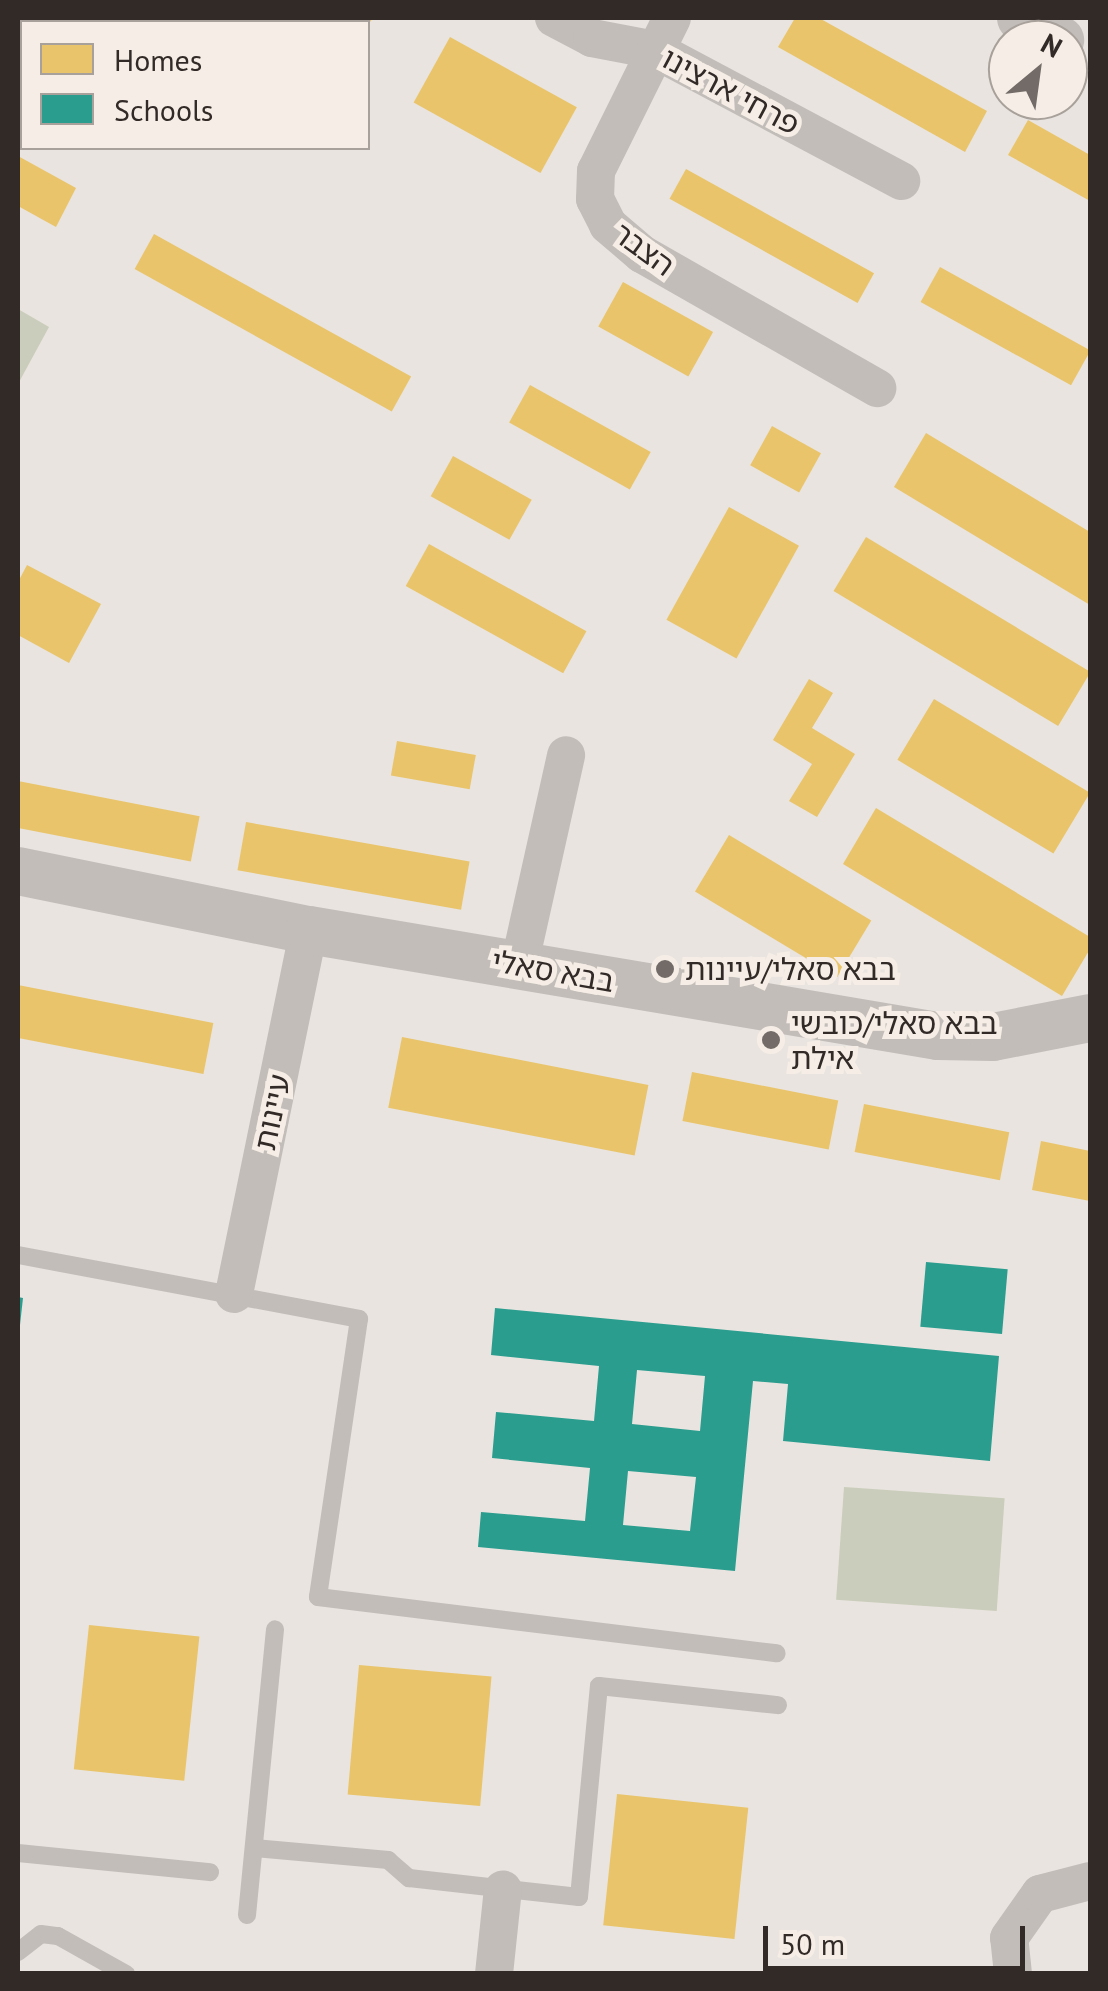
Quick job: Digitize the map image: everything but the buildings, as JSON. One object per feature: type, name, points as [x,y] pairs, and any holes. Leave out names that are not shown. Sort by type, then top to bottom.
[{"type":"street","name":"פרחי ארצינו","points":[[554,18],[592,38],[663,34],[901,181]]},
{"type":"street","name":"הצבר","points":[[663,34],[596,171],[596,199],[608,225],[642,254],[877,388]]},
{"type":"street","points":[[519,966],[566,755]]},
{"type":"street","name":"בבא סאלי","points":[[18,871],[309,930],[938,1036],[993,1038],[1090,1018]]},
{"type":"street","name":"עיינות","points":[[234,1294],[309,930]]},
{"type":"street","points":[[1012,1974],[1008,1938],[1040,1894],[1090,1881]]},
{"type":"street","points":[[494,1974],[503,1889]]},
{"type":"lane","points":[[18,1255],[359,1319],[318,1596],[778,1653]]},
{"type":"lane","points":[[247,1915],[275,1630]]},
{"type":"lane","points":[[254,1848],[388,1860],[408,1878],[579,1897],[599,1686],[778,1705]]},
{"type":"lane","points":[[18,1853],[210,1872]]},
{"type":"lane","points":[[18,1952],[41,1934],[58,1936],[126,1974]]},
{"type":"green space","points":[[18,309],[49,327],[18,384]]},
{"type":"green space","points":[[844,1487],[1005,1498],[997,1611],[836,1600]]},
{"type":"place","name":"בבא סאלי/עיינות","points":[[665,969]]},
{"type":"place","name":"בבא סאלי/כובשי אילת","points":[[771,1040]]}]
